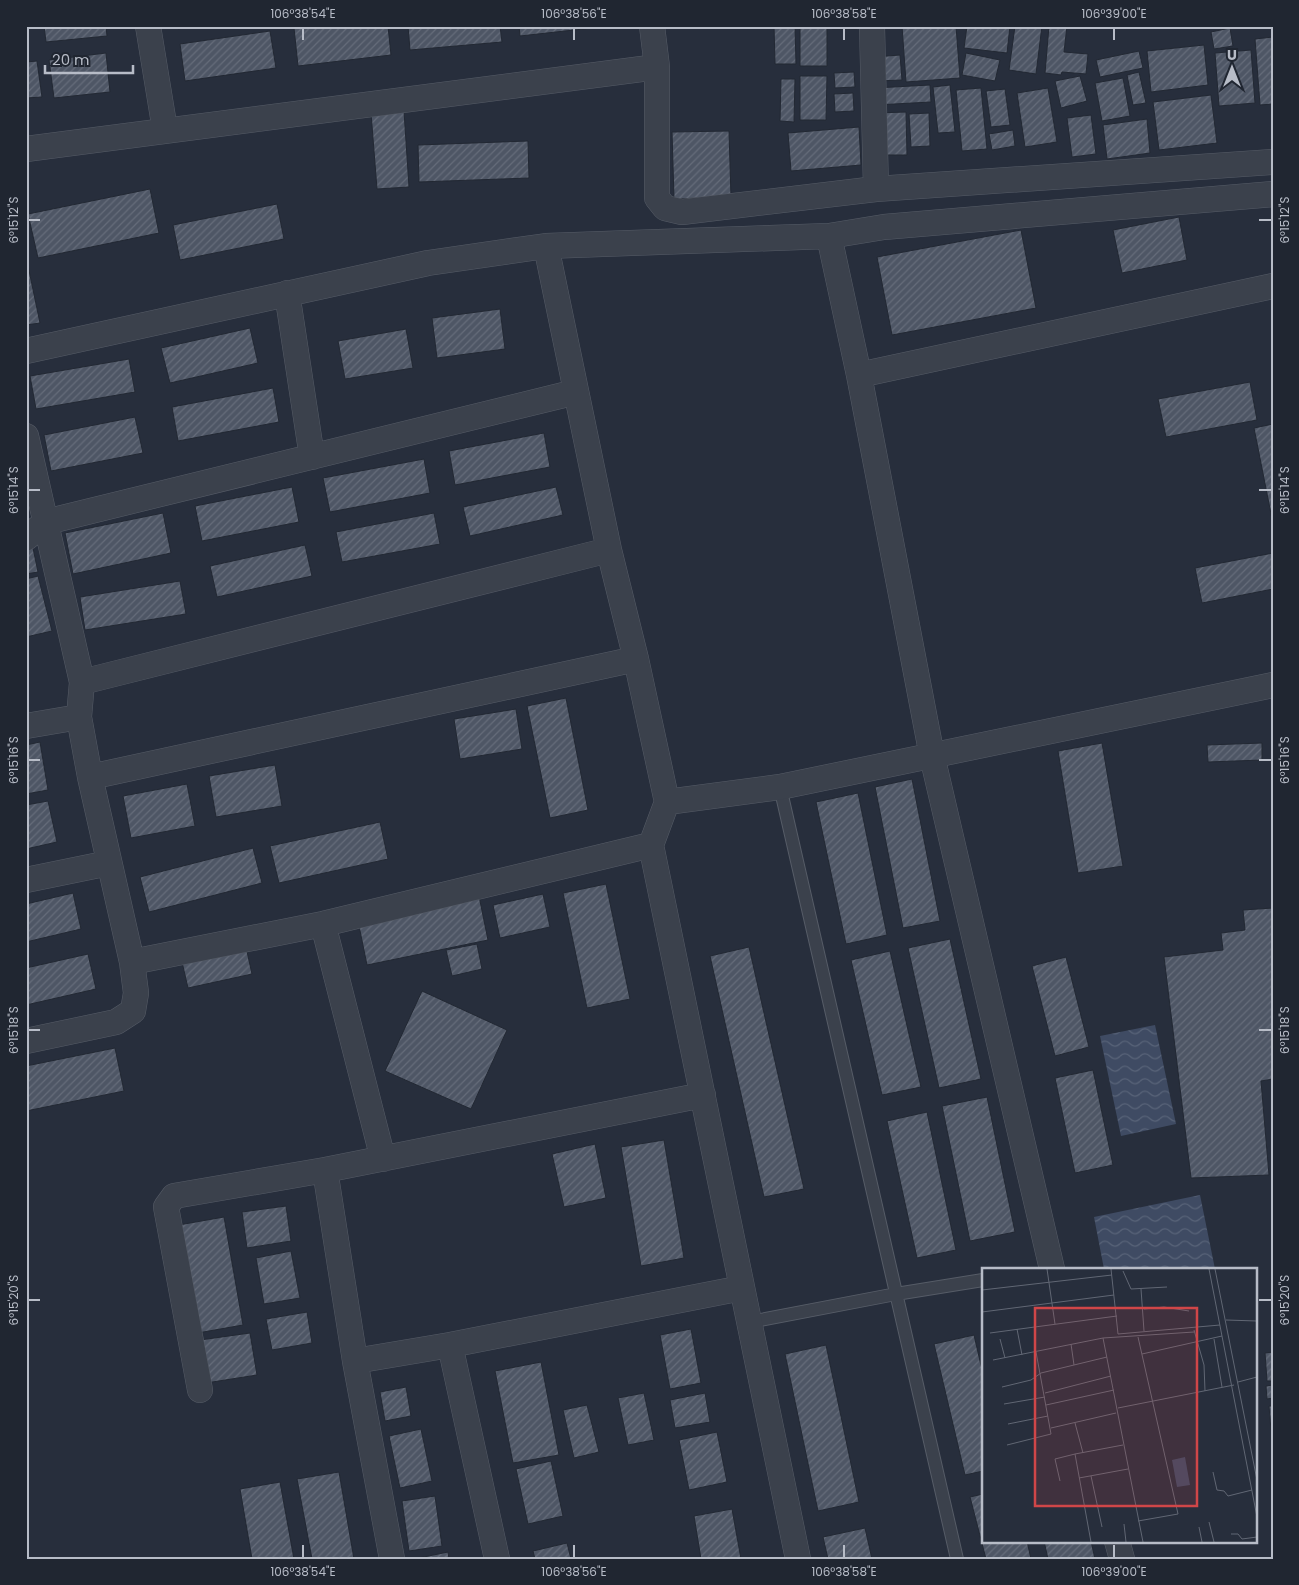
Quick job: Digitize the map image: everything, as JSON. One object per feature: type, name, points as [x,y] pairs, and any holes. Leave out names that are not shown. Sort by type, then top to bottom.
[{"type":"street","points":[[148,26],[165,130]]},
{"type":"street","points":[[26,350],[428,263],[546,246],[829,236],[884,227],[1273,194],[1270,162],[876,189],[682,212],[665,208],[657,198],[657,67],[652,26]]},
{"type":"street","points":[[872,26],[876,189]]},
{"type":"street","points":[[26,149],[657,67]]},
{"type":"street","points":[[829,236],[932,756],[1052,1268]]},
{"type":"street","points":[[546,246],[609,550],[636,659],[667,802],[651,845],[798,1559]]},
{"type":"street","points":[[858,375],[1273,286]]},
{"type":"street","points":[[287,294],[312,457]]},
{"type":"street","points":[[26,538],[46,522],[576,392]]},
{"type":"street","points":[[26,436],[82,682],[80,716],[90,777],[132,962],[136,993],[132,1011],[116,1022],[26,1042]]},
{"type":"street","points":[[82,682],[609,550]]},
{"type":"street","points":[[90,777],[636,659]]},
{"type":"street","points":[[667,802],[780,786],[1273,685]]},
{"type":"street","points":[[26,726],[80,716]]},
{"type":"street","points":[[132,962],[323,924],[651,845]]},
{"type":"street","points":[[26,880],[109,863]]},
{"type":"street","points":[[323,924],[383,1160]]},
{"type":"street","points":[[200,1390],[166,1207],[174,1196],[383,1160],[703,1095]]},
{"type":"street","points":[[325,1170],[355,1361],[392,1559]]},
{"type":"street","points":[[355,1361],[450,1345],[742,1288]]},
{"type":"street","points":[[450,1345],[497,1559]]},
{"type":"street","points":[[1117,1542],[1122,1559]]},
{"type":"lane","points":[[780,786],[957,1559]]},
{"type":"lane","points":[[750,1322],[896,1294],[982,1280]]},
{"type":"water","points":[[1155,1025],[1176,1124],[1121,1136],[1100,1036]]},
{"type":"water","points":[[1200,1195],[1215,1268],[1104,1268],[1094,1217]]},
{"type":"building","points":[[44,26],[106,26],[107,36],[46,42]]},
{"type":"building","points":[[177,26],[196,26],[178,29]]},
{"type":"building","points":[[308,26],[388,26],[391,55],[298,66],[294,28]]},
{"type":"building","points":[[408,26],[500,26],[502,42],[410,50]]},
{"type":"building","points":[[519,26],[610,26],[520,36]]},
{"type":"building","points":[[774,26],[795,26],[796,64],[775,64]]},
{"type":"building","points":[[800,26],[827,26],[827,66],[800,66]]},
{"type":"building","points":[[832,26],[857,26],[857,29],[832,29]]},
{"type":"building","points":[[902,26],[956,26],[960,78],[906,82]]},
{"type":"building","points":[[967,26],[1010,26],[1007,53],[964,48]]},
{"type":"building","points":[[1015,26],[1042,26],[1036,74],[1009,70]]},
{"type":"building","points":[[1049,26],[1067,26],[1064,52],[1088,54],[1086,74],[1062,72],[1061,75],[1045,73]]},
{"type":"building","points":[[1230,28],[1233,46],[1214,49],[1211,32]]},
{"type":"building","points":[[270,31],[276,68],[185,81],[180,44]]},
{"type":"building","points":[[1273,37],[1273,104],[1260,105],[1255,39]]},
{"type":"building","points":[[1204,45],[1208,85],[1151,92],[1147,51]]},
{"type":"building","points":[[1251,50],[1255,103],[1219,106],[1215,53]]},
{"type":"building","points":[[1139,51],[1143,68],[1100,77],[1096,60]]},
{"type":"building","points":[[106,53],[110,92],[54,98],[49,60]]},
{"type":"building","points":[[966,53],[1000,60],[995,81],[962,75]]},
{"type":"building","points":[[900,55],[902,80],[876,81],[874,57]]},
{"type":"building","points":[[37,61],[42,97],[26,98],[26,62]]},
{"type":"building","points":[[854,72],[855,87],[835,88],[834,73]]},
{"type":"building","points":[[1139,72],[1146,103],[1133,105],[1127,75]]},
{"type":"building","points":[[800,76],[827,76],[826,120],[800,120]]},
{"type":"building","points":[[1080,76],[1087,101],[1061,108],[1055,81]]},
{"type":"building","points":[[1123,78],[1130,116],[1102,121],[1095,83]]},
{"type":"building","points":[[781,79],[795,79],[794,122],[780,121]]},
{"type":"building","points":[[930,85],[931,102],[876,105],[875,88]]},
{"type":"building","points":[[950,85],[955,132],[938,133],[933,87]]},
{"type":"building","points":[[981,88],[987,149],[962,151],[956,90]]},
{"type":"building","points":[[1048,88],[1057,142],[1025,147],[1017,93]]},
{"type":"building","points":[[1005,89],[1010,125],[991,127],[986,91]]},
{"type":"building","points":[[853,93],[854,111],[835,112],[834,94]]},
{"type":"building","points":[[1211,95],[1217,143],[1159,150],[1153,102]]},
{"type":"building","points":[[404,111],[409,187],[377,189],[371,113]]},
{"type":"building","points":[[906,112],[907,155],[876,155],[875,113]]},
{"type":"building","points":[[929,113],[930,146],[911,147],[909,114]]},
{"type":"building","points":[[1091,115],[1096,154],[1072,157],[1067,118]]},
{"type":"building","points":[[1147,119],[1150,153],[1107,159],[1103,125]]},
{"type":"building","points":[[859,127],[861,165],[791,171],[788,133]]},
{"type":"building","points":[[1013,130],[1015,146],[992,150],[989,134]]},
{"type":"building","points":[[729,131],[731,197],[674,199],[672,132]]},
{"type":"building","points":[[528,141],[529,178],[419,182],[418,145]]},
{"type":"building","points":[[150,189],[159,233],[38,258],[28,214]]},
{"type":"building","points":[[277,204],[284,239],[180,260],[173,225]]},
{"type":"building","points":[[1179,217],[1187,260],[1122,273],[1113,230]]},
{"type":"building","points":[[1021,230],[1036,308],[892,335],[877,257]]},
{"type":"building","points":[[26,256],[40,323],[26,325]]},
{"type":"building","points":[[500,309],[505,349],[437,358],[432,318]]},
{"type":"building","points":[[250,328],[258,363],[170,383],[161,348]]},
{"type":"building","points":[[406,329],[413,368],[345,379],[338,341]]},
{"type":"building","points":[[129,359],[135,392],[36,409],[30,376]]},
{"type":"building","points":[[1250,382],[1257,420],[1166,437],[1158,399]]},
{"type":"building","points":[[273,388],[279,422],[178,441],[172,407]]},
{"type":"building","points":[[135,417],[143,453],[51,471],[44,435]]},
{"type":"building","points":[[1273,424],[1273,524],[1254,428]]},
{"type":"building","points":[[544,433],[550,467],[455,485],[449,451]]},
{"type":"building","points":[[424,459],[430,493],[330,512],[323,478]]},
{"type":"building","points":[[292,487],[299,522],[202,541],[195,506]]},
{"type":"building","points":[[556,487],[563,515],[470,536],[463,507]]},
{"type":"building","points":[[163,513],[171,553],[73,574],[65,533]]},
{"type":"building","points":[[434,513],[440,544],[342,562],[336,532]]},
{"type":"building","points":[[305,545],[312,576],[217,597],[210,566]]},
{"type":"building","points":[[33,548],[38,572],[26,574],[26,549]]},
{"type":"building","points":[[1273,553],[1273,589],[1202,603],[1195,568]]},
{"type":"building","points":[[38,576],[52,631],[26,637],[26,579]]},
{"type":"building","points":[[180,581],[186,614],[85,630],[80,597]]},
{"type":"building","points":[[566,698],[588,810],[550,818],[527,706]]},
{"type":"building","points":[[516,709],[522,749],[460,759],[454,719]]},
{"type":"building","points":[[40,742],[48,790],[26,794],[26,745]]},
{"type":"building","points":[[1102,743],[1123,866],[1078,873],[1058,751]]},
{"type":"building","points":[[1262,743],[1262,760],[1208,762],[1207,745]]},
{"type":"building","points":[[275,765],[282,806],[216,817],[209,776]]},
{"type":"building","points":[[912,779],[940,921],[903,928],[875,787]]},
{"type":"building","points":[[187,784],[195,826],[131,838],[123,796]]},
{"type":"building","points":[[858,793],[887,935],[846,944],[816,802]]},
{"type":"building","points":[[48,801],[57,842],[26,849],[26,805]]},
{"type":"building","points":[[380,822],[388,859],[279,883],[270,846]]},
{"type":"building","points":[[253,848],[262,883],[149,912],[140,877]]},
{"type":"building","points":[[606,884],[630,999],[587,1008],[563,893]]},
{"type":"building","points":[[73,893],[81,929],[26,942],[26,904]]},
{"type":"building","points":[[543,894],[550,927],[500,938],[493,905]]},
{"type":"building","points":[[479,896],[488,940],[367,965],[358,921]]},
{"type":"building","points":[[1273,908],[1273,1079],[1261,1081],[1269,1175],[1191,1178],[1164,957],[1223,950],[1221,933],[1245,930],[1243,910]]},
{"type":"building","points":[[950,939],[981,1079],[939,1088],[908,948]]},
{"type":"building","points":[[477,944],[482,969],[452,976],[446,950]]},
{"type":"building","points":[[246,947],[252,974],[188,988],[182,962]]},
{"type":"building","points":[[749,947],[804,1189],[764,1197],[710,956]]},
{"type":"building","points":[[890,951],[921,1087],[882,1095],[851,960]]},
{"type":"building","points":[[88,954],[96,989],[26,1005],[26,968]]},
{"type":"building","points":[[1066,957],[1089,1047],[1055,1056],[1032,966]]},
{"type":"building","points":[[422,991],[507,1030],[471,1109],[385,1071]]},
{"type":"building","points":[[115,1048],[124,1091],[26,1111],[26,1066]]},
{"type":"building","points":[[1093,1070],[1113,1165],[1075,1173],[1055,1078]]},
{"type":"building","points":[[987,1097],[1015,1232],[970,1241],[942,1106]]},
{"type":"building","points":[[927,1112],[956,1250],[917,1258],[887,1121]]},
{"type":"building","points":[[664,1140],[684,1258],[641,1266],[621,1147]]},
{"type":"building","points":[[595,1144],[606,1198],[564,1207],[552,1154]]},
{"type":"building","points":[[286,1206],[291,1241],[247,1248],[242,1212]]},
{"type":"building","points":[[224,1217],[243,1325],[192,1334],[173,1226]]},
{"type":"building","points":[[291,1251],[300,1298],[264,1304],[256,1258]]},
{"type":"building","points":[[307,1312],[312,1343],[272,1350],[266,1319]]},
{"type":"building","points":[[691,1329],[701,1383],[670,1389],[660,1335]]},
{"type":"building","points":[[250,1333],[257,1375],[206,1383],[200,1340]]},
{"type":"building","points":[[974,1335],[982,1370],[982,1471],[965,1475],[934,1344]]},
{"type":"building","points":[[826,1345],[859,1502],[818,1511],[785,1354]]},
{"type":"building","points":[[1273,1352],[1273,1381],[1267,1381],[1265,1353]]},
{"type":"building","points":[[541,1362],[559,1455],[513,1463],[495,1371]]},
{"type":"building","points":[[1273,1385],[1273,1398],[1267,1399],[1266,1386]]},
{"type":"building","points":[[406,1387],[411,1416],[385,1421],[380,1392]]},
{"type":"building","points":[[644,1393],[654,1440],[628,1445],[618,1398]]},
{"type":"building","points":[[705,1393],[710,1422],[675,1428],[670,1400]]},
{"type":"building","points":[[587,1405],[599,1452],[574,1458],[563,1410]]},
{"type":"building","points":[[1269,1406],[1273,1406],[1273,1430],[1271,1430]]},
{"type":"building","points":[[421,1429],[432,1481],[400,1488],[389,1436]]},
{"type":"building","points":[[717,1432],[727,1482],[689,1490],[679,1440]]},
{"type":"building","points":[[551,1461],[563,1516],[528,1524],[516,1469]]},
{"type":"building","points":[[339,1472],[354,1559],[312,1559],[297,1479]]},
{"type":"building","points":[[280,1482],[294,1559],[252,1559],[240,1489]]},
{"type":"building","points":[[982,1494],[982,1542],[1027,1542],[1031,1559],[986,1559],[970,1497]]},
{"type":"building","points":[[435,1496],[442,1546],[409,1551],[402,1501]]},
{"type":"building","points":[[732,1509],[741,1559],[701,1559],[694,1516]]},
{"type":"building","points":[[865,1528],[872,1559],[828,1559],[823,1537]]},
{"type":"building","points":[[1044,1542],[1091,1542],[1095,1559],[1048,1559]]},
{"type":"building","points":[[567,1543],[571,1559],[535,1559],[533,1551]]},
{"type":"building","points":[[448,1552],[449,1559],[414,1559]]}]
